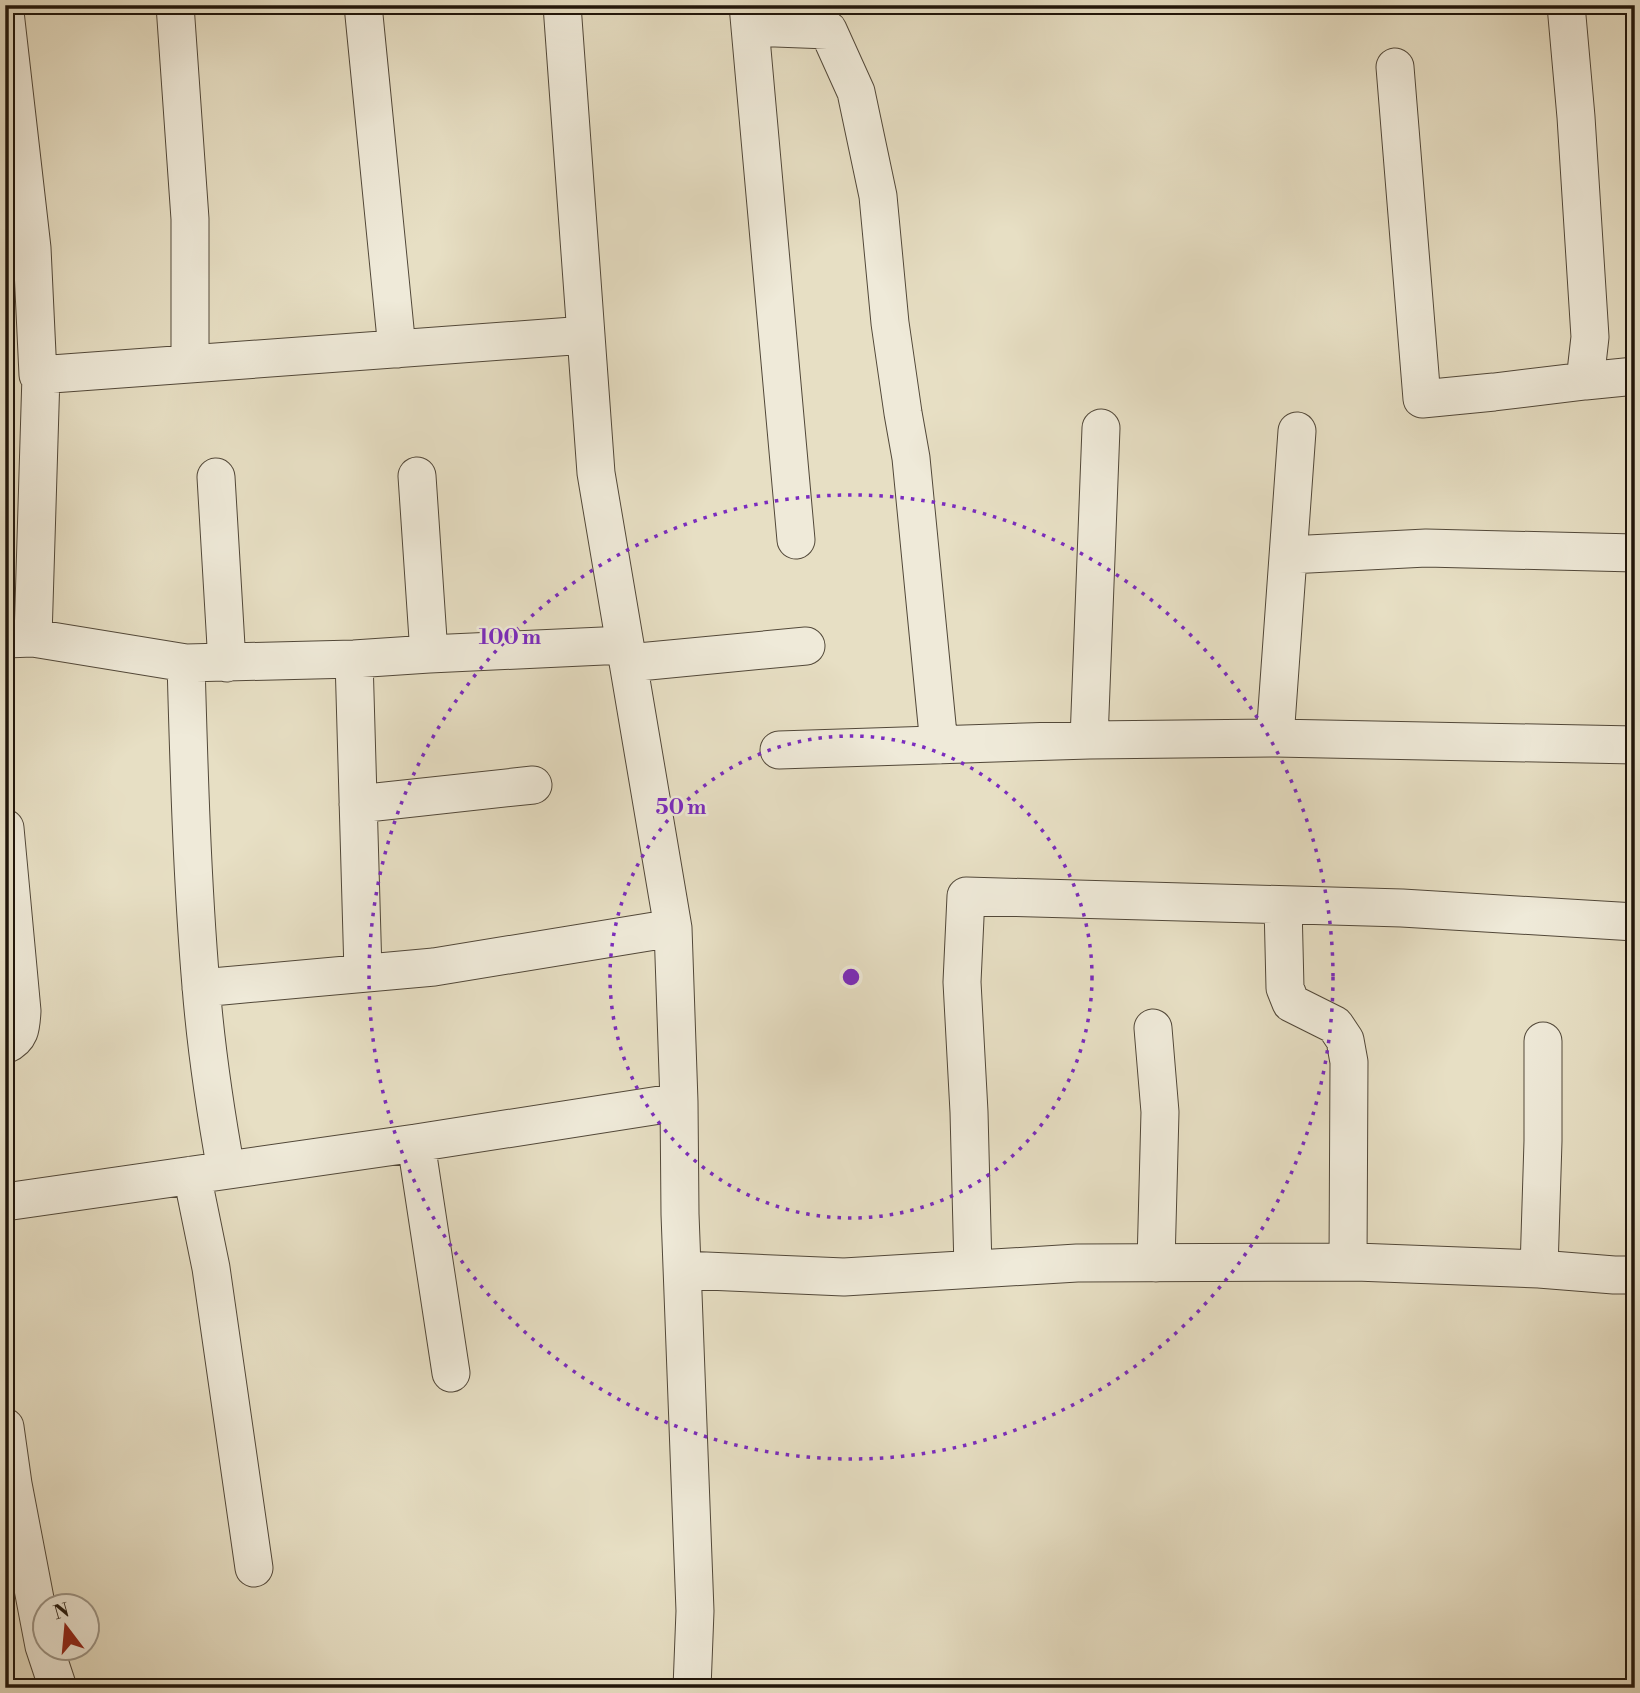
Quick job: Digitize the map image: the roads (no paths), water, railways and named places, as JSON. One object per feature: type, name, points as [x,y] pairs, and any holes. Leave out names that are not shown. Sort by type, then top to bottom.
[{"type":"street","points":[[175,5],[190,219],[190,363]]},
{"type":"street","points":[[363,5],[397,349]]},
{"type":"street","points":[[562,5],[596,473],[673,928],[680,1102],[680,1214],[695,1611],[692,1688]]},
{"type":"street","points":[[1566,5],[1590,337],[1586,381]]},
{"type":"street","points":[[5,12],[32,248],[38,375],[586,335]]},
{"type":"street","points":[[796,540],[749,16],[828,30],[856,92],[878,196],[890,323],[911,458],[939,745]]},
{"type":"street","points":[[1395,67],[1422,399],[1635,376]]},
{"type":"street","points":[[41,375],[19,639],[186,663],[354,659],[429,654],[627,654],[806,646]]},
{"type":"street","points":[[1089,740],[1101,428]]},
{"type":"street","points":[[1275,738],[1297,431]]},
{"type":"street","points":[[417,476],[429,654]]},
{"type":"street","points":[[216,477],[227,663]]},
{"type":"street","points":[[1289,555],[1426,548],[1635,553]]},
{"type":"street","points":[[354,659],[363,972]]},
{"type":"street","points":[[186,663],[191,828],[201,988],[213,1095],[209,1173],[211,1268],[254,1567]]},
{"type":"street","points":[[779,750],[1089,740],[1275,738],[1635,745]]},
{"type":"street","points":[[358,804],[533,785]]},
{"type":"street","points":[[5,828],[22,1011],[21,1031],[14,1041],[5,1045]]},
{"type":"street","points":[[973,1269],[962,982],[966,896],[1402,908],[1635,922]]},
{"type":"street","points":[[1283,905],[1285,988],[1291,1003],[1335,1025],[1345,1040],[1349,1062],[1348,1262]]},
{"type":"street","points":[[201,988],[434,967],[673,928]]},
{"type":"street","points":[[1153,1028],[1160,1112],[1156,1263]]},
{"type":"street","points":[[1539,1269],[1543,1041]]},
{"type":"street","points":[[5,1202],[680,1102]]},
{"type":"street","points":[[416,1143],[451,1373]]},
{"type":"street","points":[[683,1270],[844,1277],[1077,1263],[1348,1262],[1635,1275]]},
{"type":"street","points":[[5,1427],[13,1484],[44,1646],[57,1685]]}]
